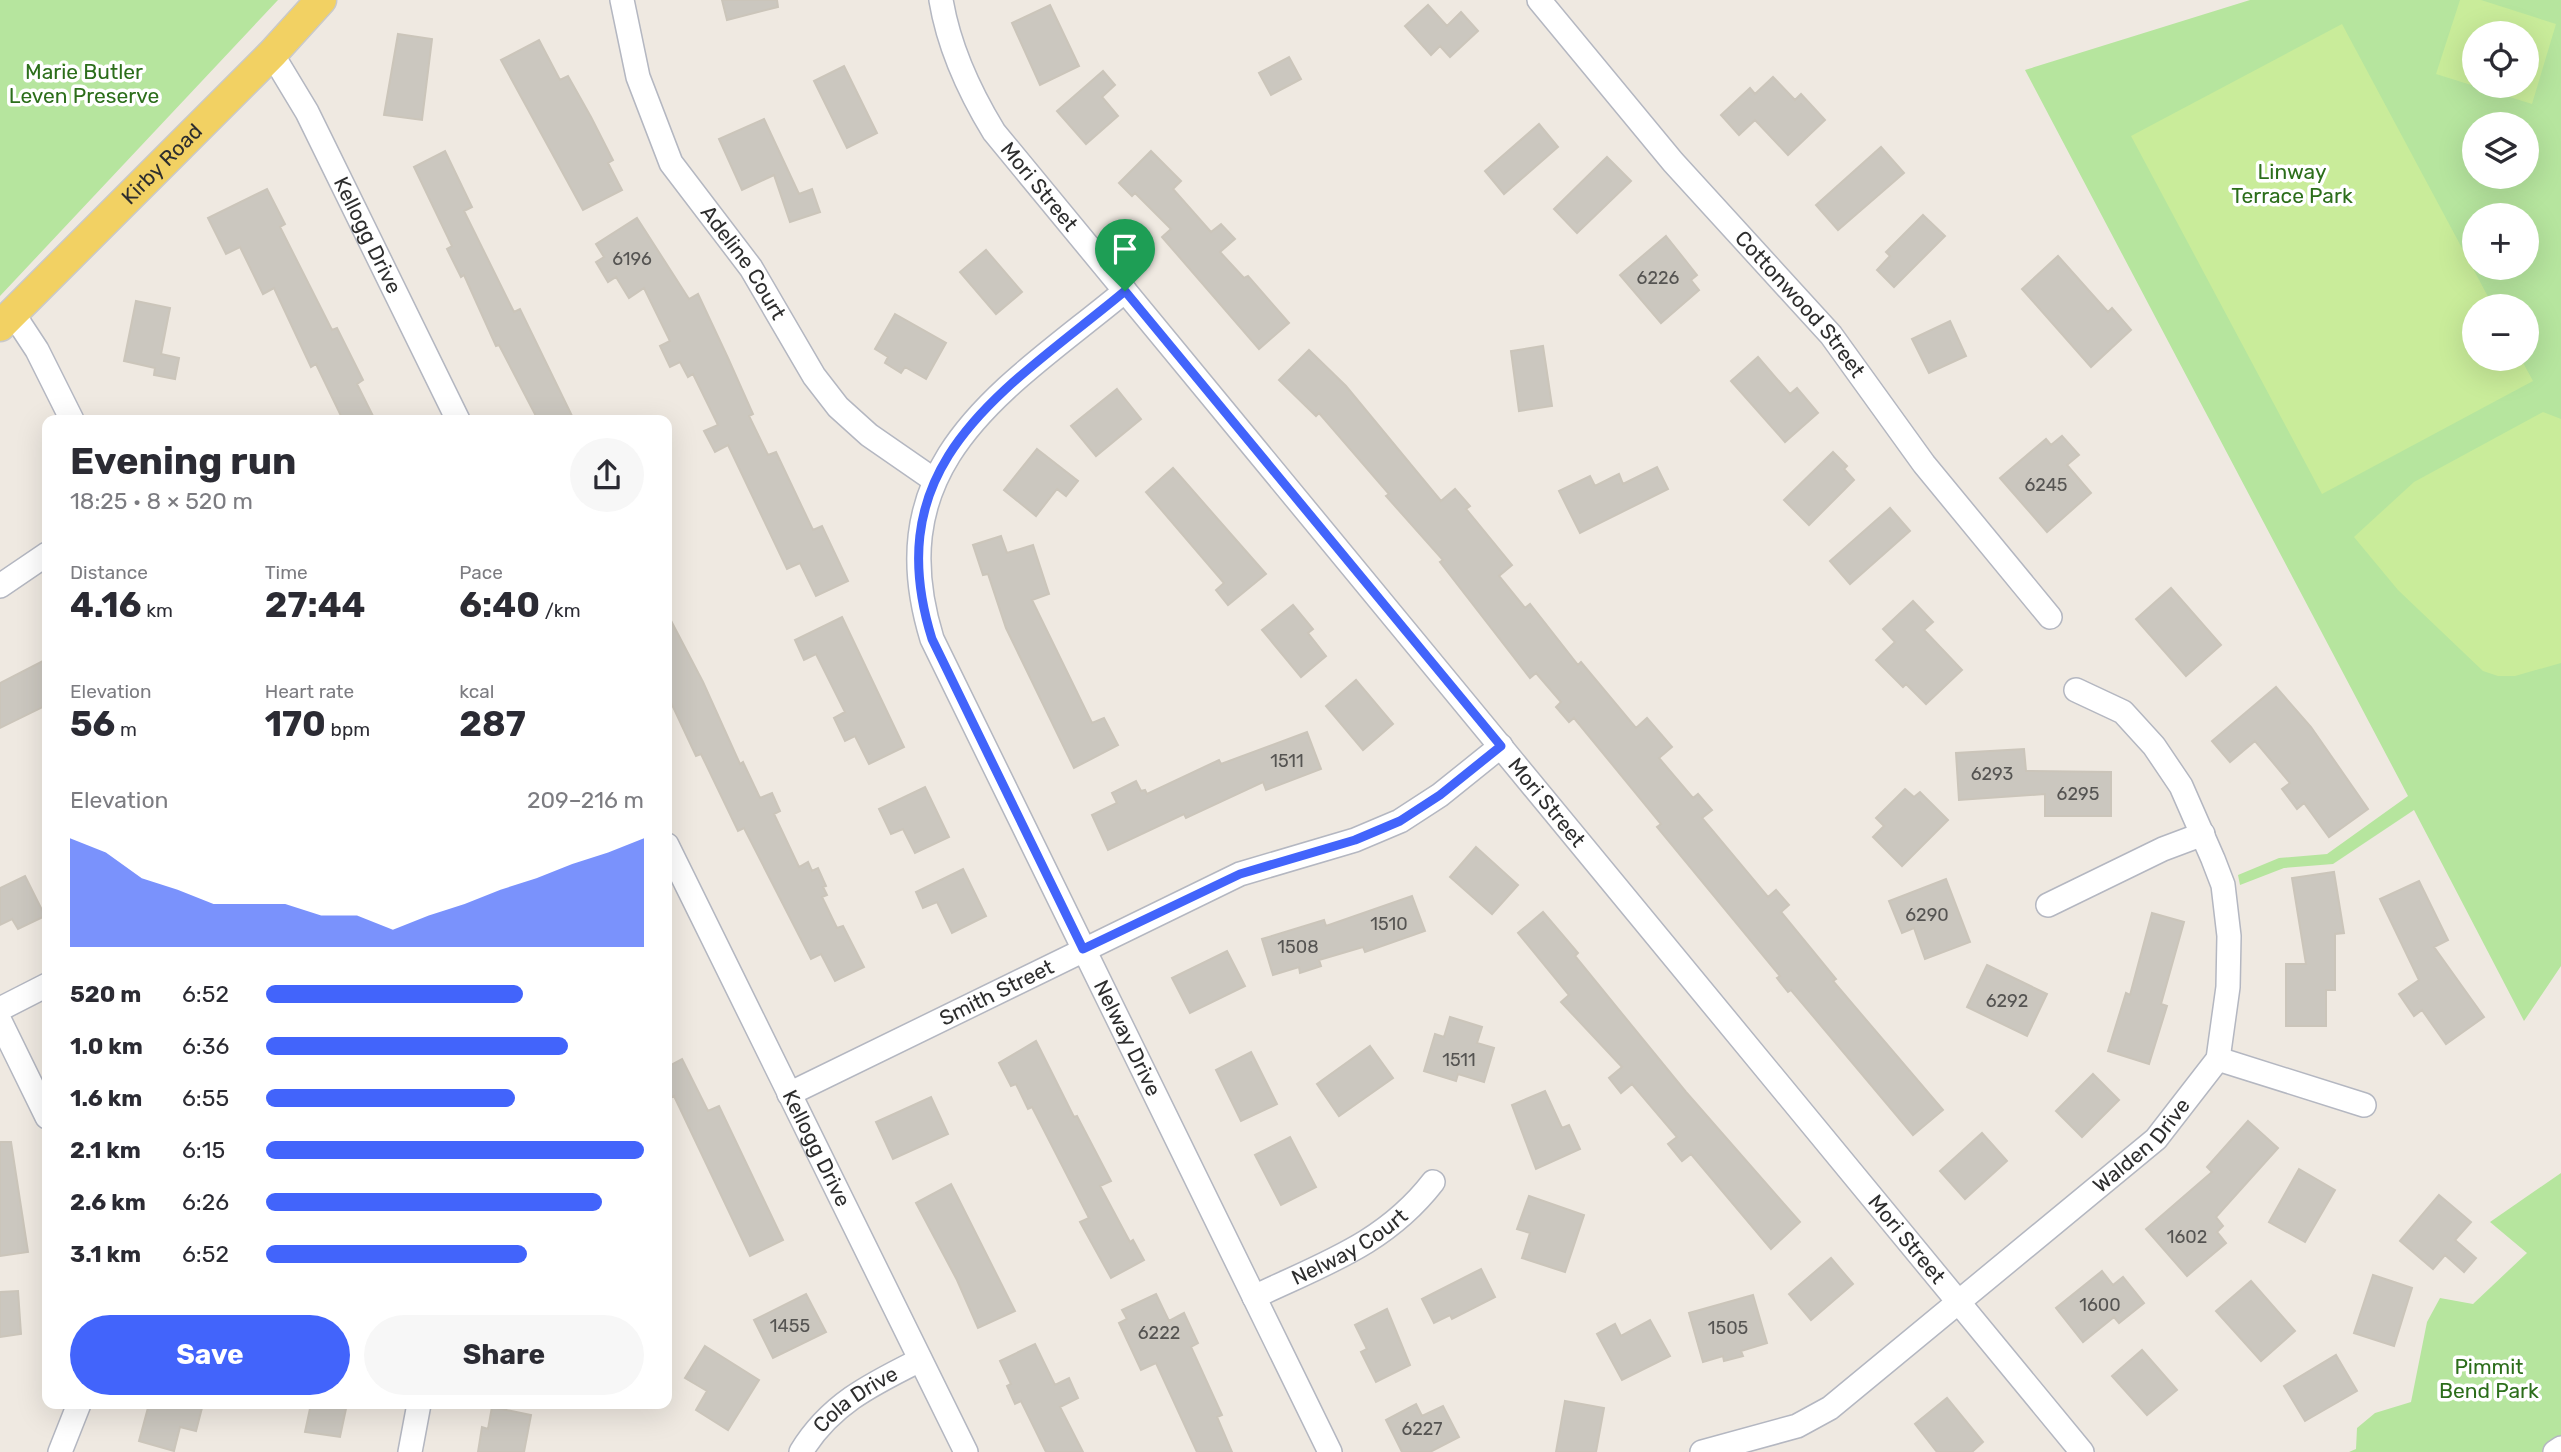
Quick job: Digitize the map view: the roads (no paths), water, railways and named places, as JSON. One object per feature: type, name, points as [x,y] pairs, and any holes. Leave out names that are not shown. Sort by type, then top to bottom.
[{"type":"main road","name":"Kirby Road","points":[[7,320],[272,54],[321,0]]},
{"type":"street","name":"Adeline Court","points":[[622,0],[638,77],[671,163],[751,268],[814,376],[838,407],[869,435],[934,480]]},
{"type":"street","name":"Mori Street","points":[[941,0],[955,54],[972,95],[995,132],[2082,1452]]},
{"type":"street","name":"Cottonwood Street","points":[[1539,0],[1673,162],[1831,335],[1924,464],[2050,617]]},
{"type":"street","name":"Kellogg Drive","points":[[272,54],[307,111],[456,415]]},
{"type":"street","name":"Nelway Drive","points":[[1125,291],[988,404],[962,432],[934,480],[919,539],[917,573],[922,606],[932,639],[1330,1452]]},
{"type":"street","points":[[7,320],[37,350],[70,415]]},
{"type":"street","points":[[0,586],[42,557]]},
{"type":"street","points":[[2076,690],[2123,712],[2154,746],[2181,786],[2203,834],[2222,885],[2229,936],[2228,987],[2218,1059],[2364,1105]]},
{"type":"street","name":"Smith Street","points":[[789,1094],[1240,874],[1355,840],[1400,821],[1440,795],[1501,746]]},
{"type":"street","points":[[2048,905],[2163,849],[2203,834]]},
{"type":"street","name":"Kellogg Drive","points":[[672,855],[965,1452]]},
{"type":"street","points":[[0,1009],[42,988]]},
{"type":"street","points":[[0,1021],[42,1107]]},
{"type":"street","name":"Walden Drive","points":[[1702,1452],[1797,1426],[1830,1408],[2155,1139],[2218,1059]]},
{"type":"street","name":"Nelway Court","points":[[1254,1297],[1366,1243],[1391,1227],[1415,1206],[1433,1182]]},
{"type":"street","name":"Cola Drive","points":[[801,1452],[818,1426],[841,1403],[863,1388],[920,1360]]},
{"type":"street","points":[[60,1452],[77,1409]]},
{"type":"street","points":[[410,1452],[418,1409]]},
{"type":"street","points":[[2555,1452],[2561,1448]]},
{"type":"park label","name":"Marie Butler Leven Preserve","points":[[84,84]]},
{"type":"park label","name":"Linway Terrace Park","points":[[2292,184]]},
{"type":"park label","name":"Pimmit Bend Park","points":[[2489,1379]]}]
